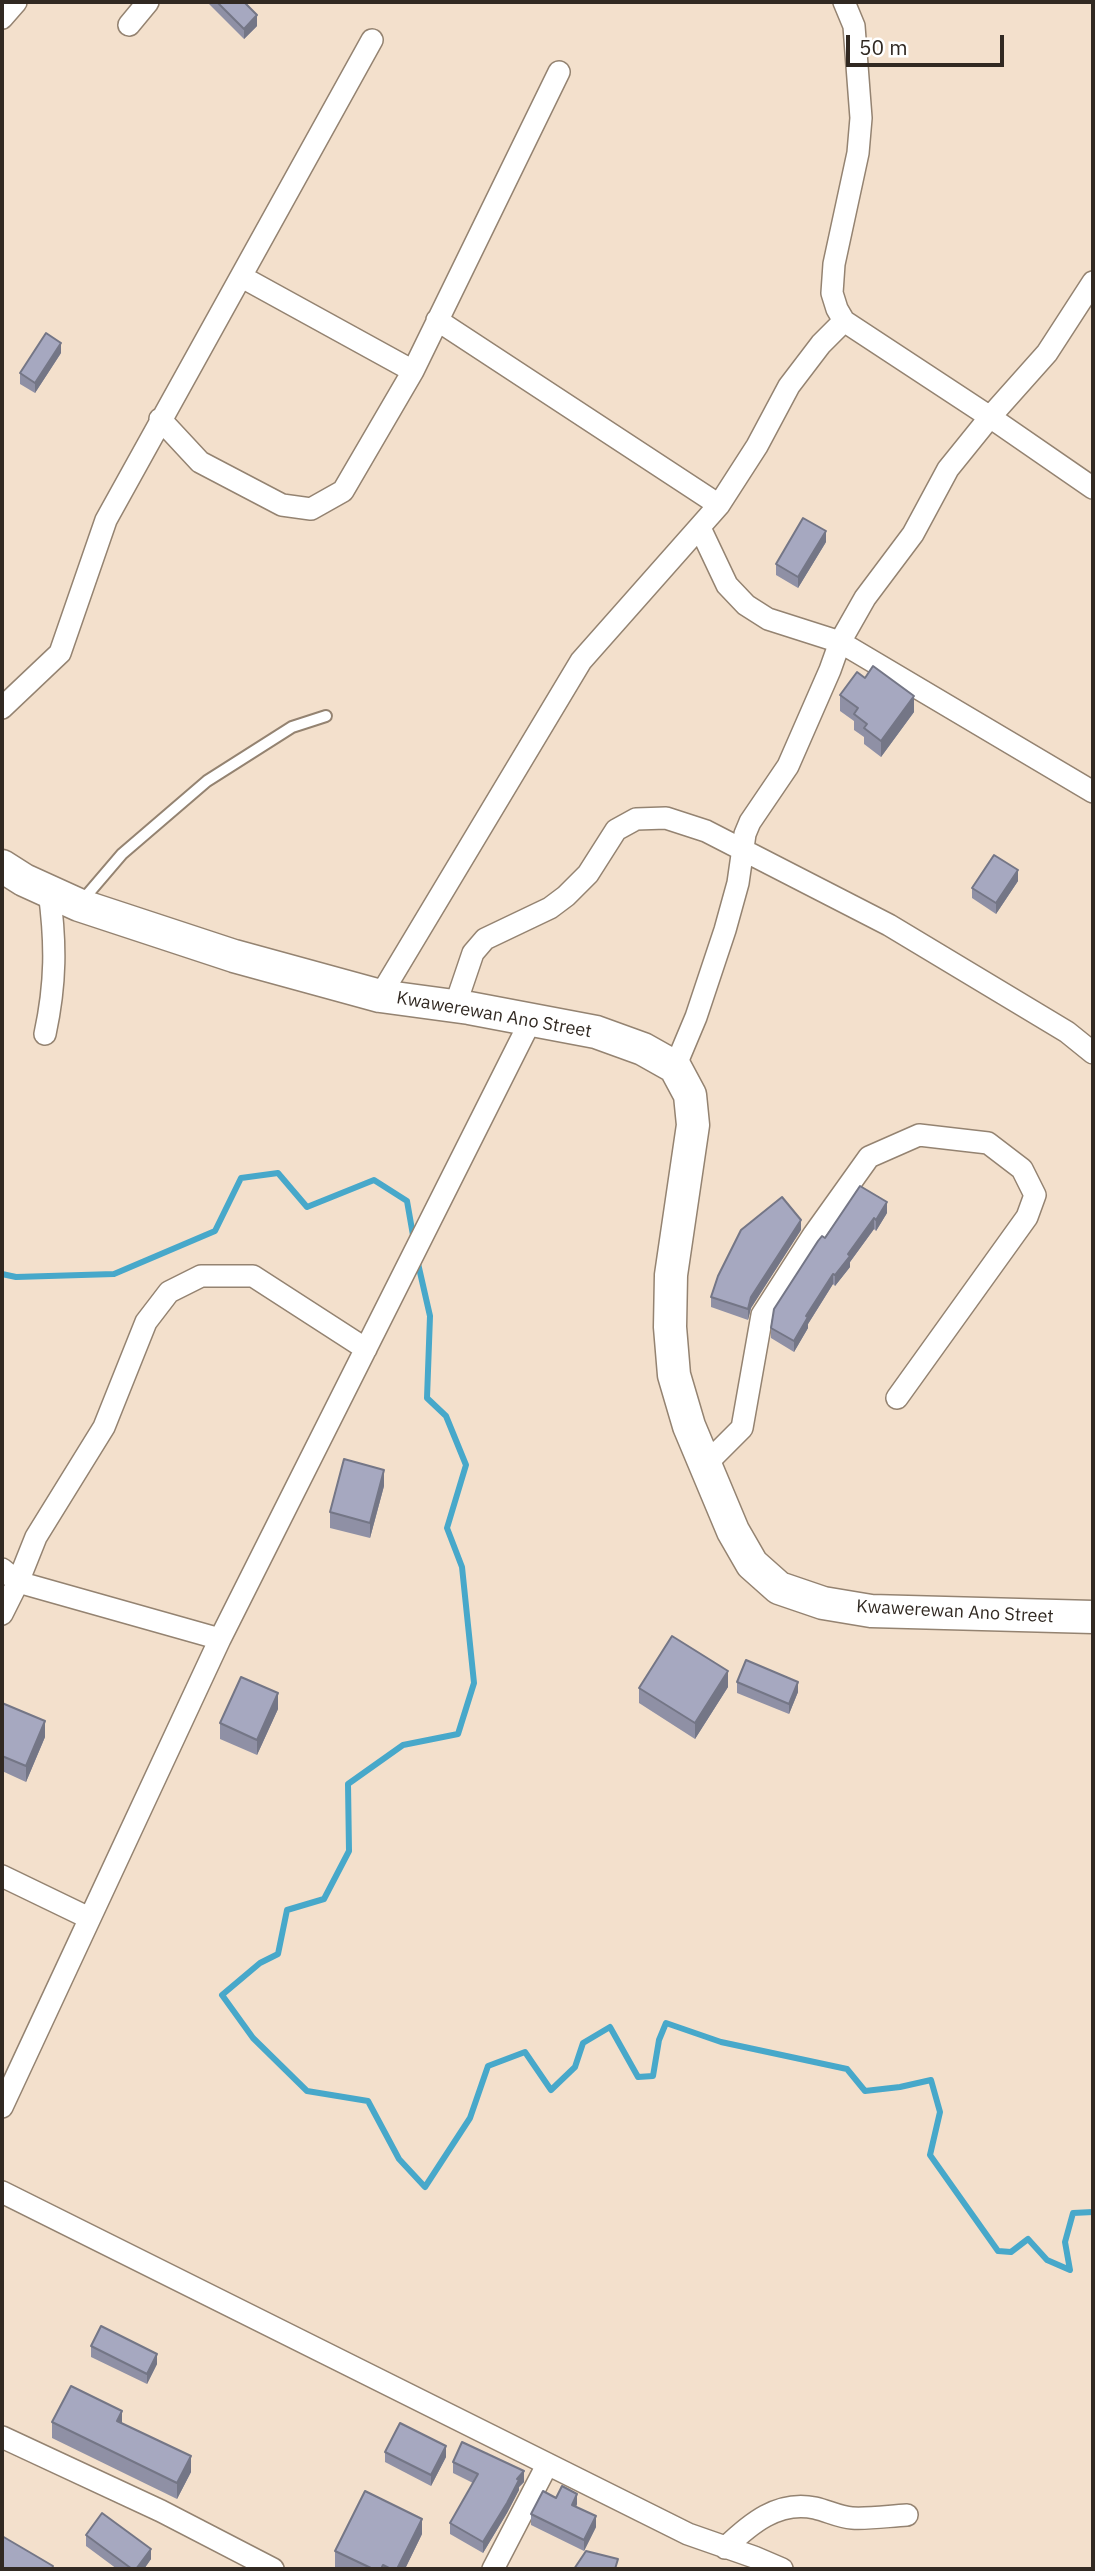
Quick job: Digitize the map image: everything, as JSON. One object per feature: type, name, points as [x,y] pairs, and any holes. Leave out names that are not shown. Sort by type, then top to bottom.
[{"type":"street","points":[[2,18],[16,2]]},
{"type":"street","points":[[129,25],[148,2]]},
{"type":"street","points":[[844,2],[854,26],[861,118],[858,153],[834,264],[832,293],[837,309],[844,321],[990,416],[1093,488]]},
{"type":"street","points":[[2,708],[60,653],[106,520],[372,40]]},
{"type":"street","points":[[160,419],[200,462],[282,505],[311,509],[343,491],[413,371],[559,72]]},
{"type":"street","points":[[242,277],[413,371]]},
{"type":"street","points":[[675,1067],[696,1017],[725,930],[738,883],[741,849],[750,822],[788,766],[831,670],[840,642],[865,598],[913,534],[948,469],[990,416],[1047,353],[1093,282]]},
{"type":"street","points":[[437,320],[719,505]]},
{"type":"street","points":[[380,996],[581,661],[719,505],[757,446],[789,386],[821,344],[844,321]]},
{"type":"street","points":[[700,528],[727,585],[746,605],[768,619],[840,642],[1093,792]]},
{"type":"street","points":[[455,1006],[473,953],[485,939],[550,908],[566,896],[588,874],[617,830],[636,819],[666,818],[706,831],[889,925],[1068,1032],[1093,1053]]},
{"type":"street","name":"Kwawerewan Ano Street","points":[[2,866],[79,905],[234,956],[380,996],[455,1006],[596,1032],[643,1049],[675,1067],[690,1095],[693,1125],[671,1275],[670,1327],[674,1375],[688,1426],[733,1531],[752,1564],[779,1588],[823,1603],[870,1611],[1093,1617]]},
{"type":"street","points":[[45,1034],[54,994],[56,954],[49,891]]},
{"type":"street","points":[[2,2106],[220,1639],[531,1020]]},
{"type":"street","points":[[705,1465],[742,1428],[762,1315],[814,1234],[869,1157],[919,1135],[988,1143],[1022,1169],[1035,1195],[1027,1217],[897,1398]]},
{"type":"street","points":[[2,1614],[10,1575],[104,1427],[146,1322],[169,1292],[201,1276],[253,1276],[366,1349]]},
{"type":"street","points":[[10,1575],[220,1639]]},
{"type":"street","points":[[2,1876],[89,1918]]},
{"type":"street","points":[[2,2192],[688,2534],[782,2569]]},
{"type":"street","points":[[2,2437],[161,2511],[273,2569]]},
{"type":"street","points":[[492,2569],[547,2465]]},
{"type":"street","points":[[725,2548],[746,2528],[772,2512],[793,2506],[814,2508],[852,2518],[907,2515]]},
{"type":"lane","points":[[79,905],[122,854],[207,781],[292,727],[326,716]]},
{"type":"building","points":[[217,2],[244,2],[257,15],[244,29]]},
{"type":"building","points":[[46,333],[61,343],[35,383],[20,373]]},
{"type":"building","points":[[803,518],[826,531],[798,577],[776,564]]},
{"type":"building","points":[[873,666],[914,696],[881,741],[864,728],[867,724],[854,714],[858,708],[840,695],[857,672],[865,678]]},
{"type":"building","points":[[994,855],[1018,870],[996,903],[972,888]]},
{"type":"building","points":[[860,1186],[887,1202],[848,1254],[850,1256],[835,1275],[833,1274],[806,1316],[808,1317],[794,1341],[771,1328],[774,1309],[818,1241],[822,1236],[825,1238]]},
{"type":"building","points":[[782,1197],[801,1220],[751,1297],[748,1309],[711,1297],[718,1276],[741,1230]]},
{"type":"building","points":[[344,1459],[384,1470],[370,1523],[330,1512]]},
{"type":"building","points":[[672,1636],[728,1671],[695,1723],[639,1688]]},
{"type":"building","points":[[746,1660],[798,1682],[789,1704],[737,1682]]},
{"type":"building","points":[[241,1677],[278,1693],[257,1740],[220,1723]]},
{"type":"building","points":[[2,1703],[45,1721],[26,1766],[2,1756]]},
{"type":"building","points":[[101,2326],[157,2354],[147,2374],[91,2346]]},
{"type":"building","points":[[71,2386],[122,2411],[117,2421],[191,2456],[177,2483],[52,2422]]},
{"type":"building","points":[[400,2423],[446,2446],[431,2475],[385,2452]]},
{"type":"building","points":[[462,2442],[524,2471],[483,2542],[450,2523],[478,2474],[453,2462]]},
{"type":"building","points":[[562,2486],[577,2494],[572,2505],[596,2516],[584,2540],[531,2514],[543,2491],[556,2498]]},
{"type":"building","points":[[365,2491],[422,2519],[397,2569],[383,2565],[381,2569],[373,2569],[335,2551]]},
{"type":"building","points":[[102,2513],[151,2549],[136,2569],[132,2569],[86,2535]]},
{"type":"building","points":[[2,2536],[53,2566],[52,2569],[2,2569]]},
{"type":"building","points":[[586,2551],[618,2559],[615,2569],[574,2569]]},
{"type":"waterway","points":[[2,1274],[16,1277],[114,1274],[215,1231],[241,1178],[278,1173],[307,1207],[374,1180],[407,1201],[414,1241]]},
{"type":"waterway","points":[[417,1259],[430,1316],[427,1398],[446,1416],[466,1465],[447,1528],[462,1567],[474,1683],[458,1734],[403,1745],[348,1784],[349,1851],[324,1899],[287,1910],[278,1954],[260,1963],[222,1995],[253,2038],[307,2091],[368,2101],[399,2159],[425,2187],[470,2118],[488,2066],[525,2052],[551,2090],[575,2067],[583,2043],[610,2027],[638,2077],[653,2076],[659,2040],[666,2023],[721,2042],[847,2069],[865,2091],[931,2080],[940,2112],[930,2155],[998,2251],[1011,2252],[1028,2239],[1047,2260],[1070,2270],[1065,2242],[1073,2213],[1093,2212]]}]
